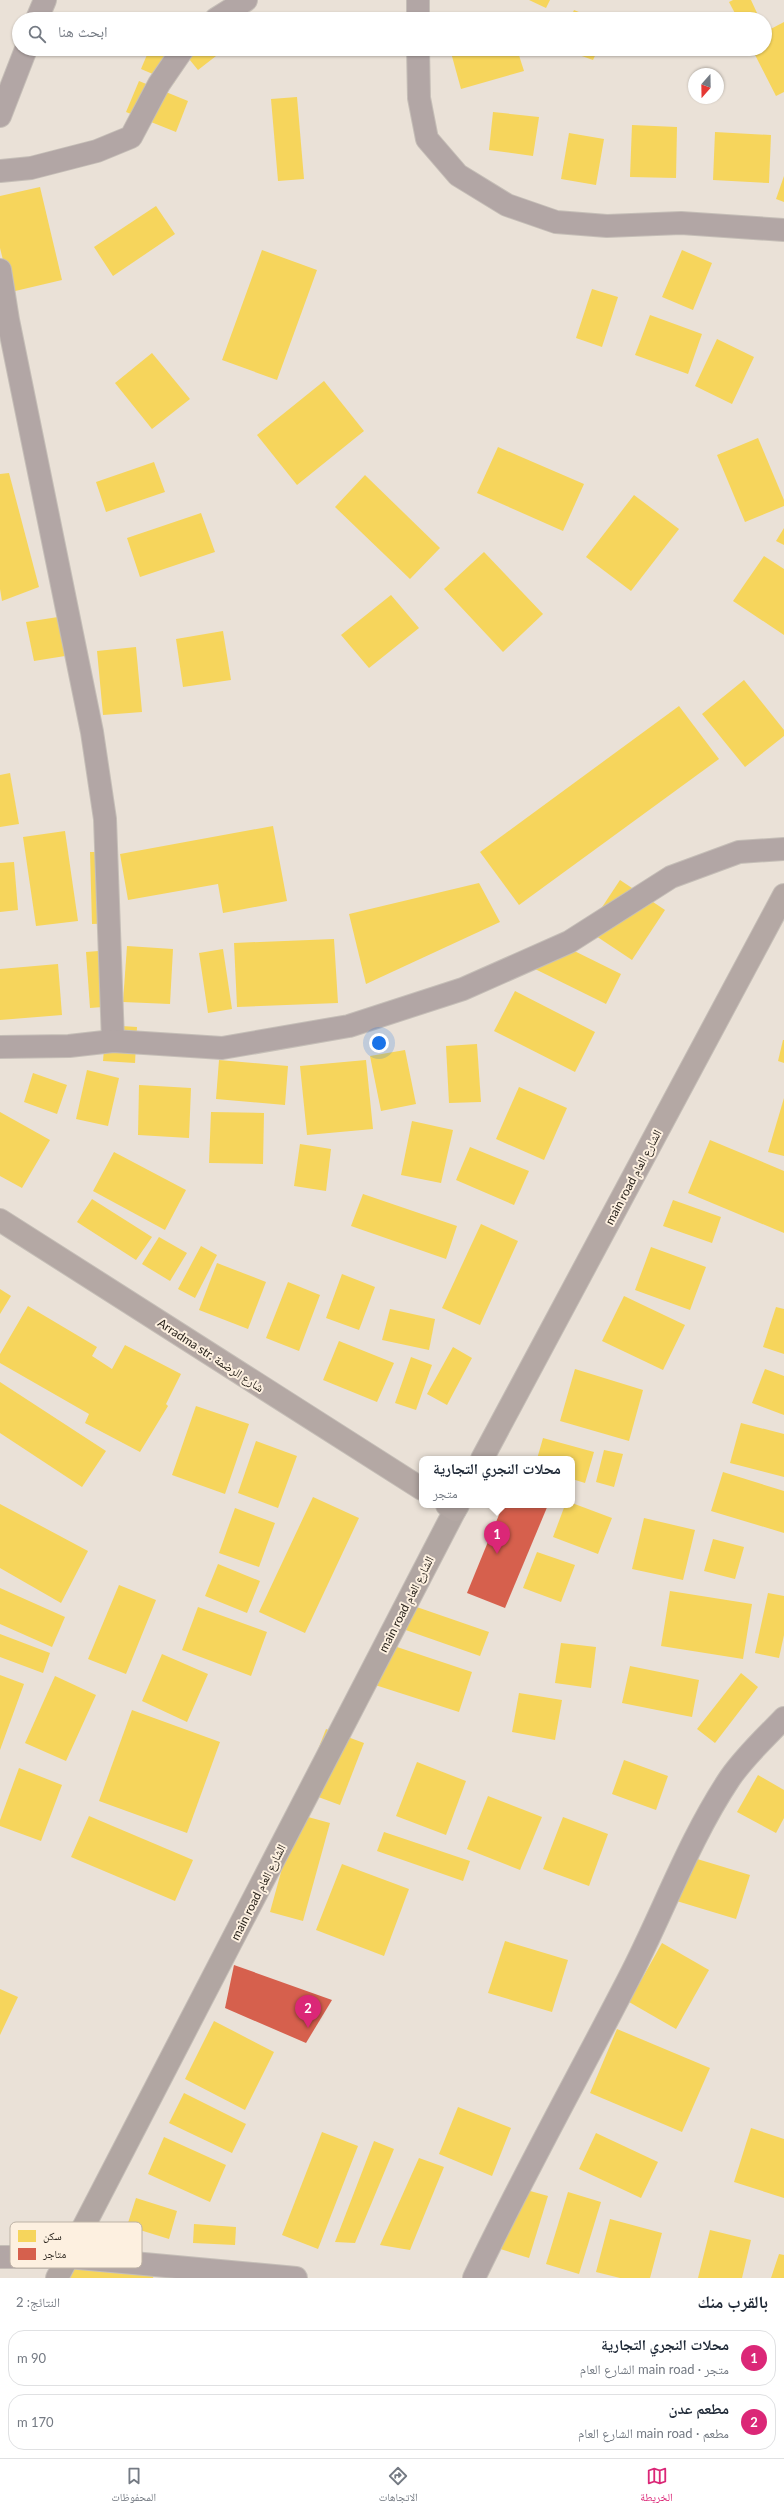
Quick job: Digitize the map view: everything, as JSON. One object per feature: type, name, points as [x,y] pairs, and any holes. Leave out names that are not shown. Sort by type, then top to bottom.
[{"type":"main road","name":"main road الشارع العام","points":[[484,1456],[784,895]]},
{"type":"main road","name":"Arradma str. شارع الرضمة","points":[[0,1220],[419,1487]]},
{"type":"main road","name":"main road الشارع العام","points":[[86,2222],[452,1508]]},
{"type":"main road","name":"main road الشارع العام","points":[[57,2278],[62,2268]]},
{"type":"street","points":[[40,12],[45,0]]},
{"type":"street","points":[[227,12],[246,0]]},
{"type":"street","points":[[418,0],[418,12]]},
{"type":"street","points":[[0,116],[23,56]]},
{"type":"street","points":[[0,171],[31,168],[97,151],[131,137],[159,84],[178,56]]},
{"type":"street","points":[[418,56],[419,98],[427,139],[458,175],[507,204],[556,222],[607,226],[681,223],[784,230]]},
{"type":"street","points":[[0,270],[8,320],[92,732],[104,811],[113,1041]]},
{"type":"street","points":[[0,1047],[69,1046],[113,1041],[222,1048],[349,1026],[463,989],[569,942],[671,876],[739,852],[784,849]]},
{"type":"street","points":[[474,2278],[512,2197],[629,1978],[694,1839],[734,1773],[750,1752],[784,1718]]},
{"type":"street","points":[[0,2256],[10,2256]]},
{"type":"street","points":[[142,2264],[296,2278]]},
{"type":"building: سكن","points":[[529,0],[550,0],[546,8]]},
{"type":"building: سكن","points":[[733,0],[751,0],[757,12],[734,12],[729,2]]},
{"type":"building: سكن","points":[[784,22],[784,92],[776,96],[756,56],[772,56],[772,28]]},
{"type":"building: سكن","points":[[146,56],[163,56],[182,64],[174,83],[141,69]]},
{"type":"building: سكن","points":[[187,56],[216,56],[198,70]]},
{"type":"building: سكن","points":[[452,56],[519,56],[524,71],[461,89]]},
{"type":"building: سكن","points":[[582,56],[595,56],[593,60]]},
{"type":"building: سكن","points":[[139,81],[188,101],[176,132],[126,112]]},
{"type":"building: سكن","points":[[297,97],[304,179],[278,181],[271,99]]},
{"type":"building: سكن","points":[[493,112],[539,117],[533,156],[489,150]]},
{"type":"building: سكن","points":[[632,125],[677,127],[676,178],[630,177]]},
{"type":"building: سكن","points":[[715,132],[771,135],[769,183],[713,180]]},
{"type":"building: سكن","points":[[569,133],[604,139],[596,185],[561,179]]},
{"type":"building: سكن","points":[[784,176],[784,202],[776,199]]},
{"type":"building: سكن","points":[[40,187],[62,280],[11,292],[0,248],[0,196]]},
{"type":"building: سكن","points":[[156,206],[175,234],[113,276],[94,247]]},
{"type":"building: سكن","points":[[262,250],[317,270],[277,380],[222,360]]},
{"type":"building: سكن","points":[[682,250],[712,263],[693,310],[662,297]]},
{"type":"building: سكن","points":[[592,289],[618,297],[602,347],[576,338]]},
{"type":"building: سكن","points":[[650,315],[702,334],[688,374],[635,355]]},
{"type":"building: سكن","points":[[717,339],[754,357],[732,404],[695,386]]},
{"type":"building: سكن","points":[[152,353],[190,399],[152,429],[115,383]]},
{"type":"building: سكن","points":[[324,381],[364,431],[297,485],[257,435]]},
{"type":"building: سكن","points":[[758,438],[784,500],[784,506],[745,522],[717,455]]},
{"type":"building: سكن","points":[[498,447],[584,484],[563,531],[477,493]]},
{"type":"building: سكن","points":[[154,462],[165,492],[106,512],[96,482]]},
{"type":"building: سكن","points":[[9,473],[39,587],[2,601],[0,589],[0,474]]},
{"type":"building: سكن","points":[[365,475],[440,548],[410,579],[335,507]]},
{"type":"building: سكن","points":[[634,495],[679,529],[631,591],[586,557]]},
{"type":"building: سكن","points":[[201,513],[215,552],[140,577],[127,538]]},
{"type":"building: سكن","points":[[784,528],[784,545],[776,541]]},
{"type":"building: سكن","points":[[484,552],[543,614],[503,652],[444,589]]},
{"type":"building: سكن","points":[[764,556],[784,569],[784,635],[733,601]]},
{"type":"building: سكن","points":[[391,595],[419,628],[369,668],[341,635]]},
{"type":"building: سكن","points":[[58,617],[65,656],[34,661],[26,622]]},
{"type":"building: سكن","points":[[223,631],[231,680],[183,687],[176,639]]},
{"type":"building: سكن","points":[[136,647],[142,712],[103,715],[97,651]]},
{"type":"building: سكن","points":[[744,680],[784,730],[784,736],[745,767],[702,714]]},
{"type":"building: سكن","points":[[679,706],[719,759],[519,905],[480,852]]},
{"type":"building: سكن","points":[[10,773],[19,824],[0,827],[0,775]]},
{"type":"building: سكن","points":[[273,826],[287,901],[223,913],[218,884],[128,900],[120,854]]},
{"type":"building: سكن","points":[[65,831],[78,921],[36,926],[23,837]]},
{"type":"building: سكن","points":[[90,852],[117,852],[119,923],[92,924]]},
{"type":"building: سكن","points":[[14,862],[18,910],[0,912],[0,863]]},
{"type":"building: سكن","points":[[620,880],[665,910],[632,960],[587,930]]},
{"type":"building: سكن","points":[[479,883],[500,922],[366,984],[349,914]]},
{"type":"building: سكن","points":[[334,939],[338,1003],[237,1007],[234,943]]},
{"type":"building: سكن","points":[[550,939],[621,974],[606,1004],[535,969]]},
{"type":"building: سكن","points":[[127,946],[173,949],[170,1004],[123,1002]]},
{"type":"building: سكن","points":[[223,949],[232,1009],[208,1013],[199,953]]},
{"type":"building: سكن","points":[[111,950],[115,1006],[90,1008],[86,952]]},
{"type":"building: سكن","points":[[58,964],[62,1015],[0,1020],[0,969]]},
{"type":"building: سكن","points":[[515,991],[595,1032],[575,1072],[494,1031]]},
{"type":"building: سكن","points":[[106,1025],[137,1027],[135,1063],[103,1061]]},
{"type":"building: سكن","points":[[784,1040],[784,1063],[778,1061]]},
{"type":"building: سكن","points":[[477,1044],[481,1102],[449,1103],[446,1046]]},
{"type":"building: سكن","points":[[405,1050],[416,1104],[381,1111],[370,1056]]},
{"type":"building: سكن","points":[[219,1060],[288,1066],[285,1105],[216,1099]]},
{"type":"building: سكن","points":[[366,1060],[373,1129],[307,1135],[300,1066]]},
{"type":"building: سكن","points":[[87,1070],[119,1078],[108,1126],[76,1119]]},
{"type":"building: سكن","points":[[33,1073],[67,1085],[57,1114],[24,1102]]},
{"type":"building: سكن","points":[[139,1085],[191,1088],[189,1138],[138,1135]]},
{"type":"building: سكن","points":[[519,1087],[567,1108],[544,1160],[496,1139]]},
{"type":"building: سكن","points":[[784,1098],[784,1156],[768,1152]]},
{"type":"building: سكن","points":[[0,1112],[50,1140],[22,1188],[0,1176]]},
{"type":"building: سكن","points":[[211,1112],[264,1113],[263,1164],[209,1163]]},
{"type":"building: سكن","points":[[412,1121],[453,1130],[441,1183],[401,1175]]},
{"type":"building: سكن","points":[[710,1140],[784,1171],[784,1233],[688,1193]]},
{"type":"building: سكن","points":[[300,1144],[331,1149],[326,1191],[294,1186]]},
{"type":"building: سكن","points":[[470,1147],[529,1171],[514,1205],[456,1180]]},
{"type":"building: سكن","points":[[114,1152],[186,1190],[165,1230],[93,1191]]},
{"type":"building: سكن","points":[[363,1194],[457,1226],[446,1259],[351,1226]]},
{"type":"building: سكن","points":[[92,1199],[152,1237],[136,1260],[77,1222]]},
{"type":"building: سكن","points":[[673,1200],[721,1217],[712,1243],[663,1226]]},
{"type":"building: سكن","points":[[481,1224],[518,1241],[480,1325],[442,1308]]},
{"type":"building: سكن","points":[[159,1237],[187,1253],[170,1281],[142,1264]]},
{"type":"building: سكن","points":[[201,1246],[217,1255],[195,1298],[178,1289]]},
{"type":"building: سكن","points":[[651,1247],[706,1267],[690,1310],[635,1290]]},
{"type":"building: سكن","points":[[217,1263],[266,1282],[248,1329],[199,1310]]},
{"type":"building: سكن","points":[[342,1274],[375,1287],[359,1330],[326,1318]]},
{"type":"building: سكن","points":[[288,1282],[320,1295],[299,1351],[266,1338]]},
{"type":"building: سكن","points":[[0,1289],[11,1296],[0,1314]]},
{"type":"building: سكن","points":[[624,1296],[685,1325],[663,1370],[602,1341]]},
{"type":"building: سكن","points":[[28,1306],[97,1347],[92,1356],[112,1369],[125,1345],[181,1374],[166,1404],[168,1406],[140,1452],[85,1423],[89,1414],[0,1363],[0,1354]]},
{"type":"building: سكن","points":[[776,1307],[784,1309],[784,1354],[763,1347]]},
{"type":"building: سكن","points":[[390,1309],[435,1319],[429,1350],[382,1340]]},
{"type":"building: سكن","points":[[339,1341],[394,1363],[377,1402],[323,1380]]},
{"type":"building: سكن","points":[[453,1347],[472,1358],[447,1405],[427,1394]]},
{"type":"building: سكن","points":[[411,1357],[432,1365],[416,1410],[395,1403]]},
{"type":"building: سكن","points":[[575,1369],[643,1390],[629,1441],[560,1421]]},
{"type":"building: سكن","points":[[765,1369],[784,1376],[784,1415],[752,1403]]},
{"type":"building: سكن","points":[[0,1382],[106,1451],[82,1487],[0,1433]]},
{"type":"building: سكن","points":[[196,1406],[249,1424],[225,1494],[172,1475]]},
{"type":"building: سكن","points":[[741,1423],[784,1434],[784,1477],[730,1463]]},
{"type":"building: سكن","points":[[543,1438],[594,1452],[585,1483],[575,1480],[575,1456],[538,1456]]},
{"type":"building: سكن","points":[[256,1441],[297,1456],[278,1508],[238,1493]]},
{"type":"building: سكن","points":[[604,1450],[623,1454],[614,1487],[596,1482]]},
{"type":"building: سكن","points":[[723,1472],[784,1491],[784,1533],[711,1511]]},
{"type":"building: سكن","points":[[313,1497],[359,1518],[305,1633],[259,1612]]},
{"type":"building: سكن","points":[[0,1504],[88,1551],[61,1603],[0,1568]]},
{"type":"building: سكن","points":[[575,1504],[612,1518],[598,1554],[553,1537],[564,1508],[575,1508]]},
{"type":"building: سكن","points":[[235,1508],[275,1523],[259,1567],[219,1553]]},
{"type":"building: سكن","points":[[644,1518],[695,1530],[683,1580],[632,1569]]},
{"type":"building: سكن","points":[[713,1539],[744,1547],[735,1579],[704,1571]]},
{"type":"building: سكن","points":[[537,1552],[575,1565],[561,1602],[523,1588]]},
{"type":"building: سكن","points":[[218,1564],[260,1581],[247,1613],[205,1596]]},
{"type":"building: سكن","points":[[119,1585],[156,1600],[126,1674],[88,1659]]},
{"type":"building: سكن","points":[[0,1588],[65,1617],[52,1647],[0,1624]]},
{"type":"building: سكن","points":[[670,1591],[752,1604],[743,1659],[661,1646]]},
{"type":"building: سكن","points":[[768,1593],[784,1596],[784,1635],[779,1658],[755,1653]]},
{"type":"building: سكن","points":[[408,1604],[489,1632],[480,1656],[400,1628]]},
{"type":"building: سكن","points":[[198,1607],[267,1632],[251,1676],[182,1650]]},
{"type":"building: سكن","points":[[0,1634],[50,1653],[43,1673],[0,1657]]},
{"type":"building: سكن","points":[[385,1643],[472,1672],[459,1712],[372,1684]]},
{"type":"building: سكن","points":[[561,1643],[596,1647],[591,1688],[555,1683]]},
{"type":"building: سكن","points":[[162,1654],[208,1674],[187,1722],[142,1701]]},
{"type":"building: سكن","points":[[630,1666],[699,1680],[692,1717],[622,1703]]},
{"type":"building: سكن","points":[[741,1673],[758,1687],[715,1743],[697,1729]]},
{"type":"building: سكن","points":[[0,1675],[24,1684],[0,1750]]},
{"type":"building: سكن","points":[[55,1676],[96,1695],[66,1761],[25,1743]]},
{"type":"building: سكن","points":[[519,1693],[562,1700],[555,1740],[512,1732]]},
{"type":"building: سكن","points":[[132,1710],[220,1742],[187,1833],[99,1801]]},
{"type":"building: سكن","points":[[326,1729],[364,1743],[340,1805],[302,1791]]},
{"type":"building: سكن","points":[[624,1760],[668,1776],[656,1810],[612,1794]]},
{"type":"building: سكن","points":[[417,1762],[466,1781],[446,1835],[396,1816]]},
{"type":"building: سكن","points":[[19,1768],[62,1785],[41,1841],[0,1826],[0,1820]]},
{"type":"building: سكن","points":[[758,1775],[784,1790],[784,1818],[776,1833],[737,1812]]},
{"type":"building: سكن","points":[[488,1796],[542,1817],[520,1870],[467,1849]]},
{"type":"building: سكن","points":[[297,1814],[330,1823],[303,1921],[270,1912]]},
{"type":"building: سكن","points":[[89,1816],[193,1860],[175,1901],[71,1857]]},
{"type":"building: سكن","points":[[563,1817],[608,1834],[589,1886],[543,1869]]},
{"type":"building: سكن","points":[[384,1832],[470,1861],[463,1881],[377,1851]]},
{"type":"building: سكن","points":[[684,1855],[750,1875],[736,1919],[670,1899]]},
{"type":"building: سكن","points":[[342,1864],[409,1889],[384,1956],[316,1930]]},
{"type":"building: سكن","points":[[505,1941],[568,1960],[552,2012],[488,1993]]},
{"type":"building: سكن","points":[[662,1943],[709,1970],[676,2029],[629,2002]]},
{"type":"building: سكن","points":[[0,1989],[18,1997],[0,2035]]},
{"type":"building: سكن","points":[[214,2021],[274,2052],[245,2110],[185,2079]]},
{"type":"building: سكن","points":[[617,2029],[710,2068],[682,2132],[590,2093]]},
{"type":"building: سكن","points":[[184,2093],[246,2124],[232,2153],[169,2123]]},
{"type":"building: سكن","points":[[458,2107],[511,2128],[492,2176],[439,2154]]},
{"type":"building: سكن","points":[[751,2128],[784,2139],[784,2198],[734,2182]]},
{"type":"building: سكن","points":[[322,2132],[358,2146],[318,2249],[282,2235]]},
{"type":"building: سكن","points":[[596,2133],[658,2162],[641,2198],[579,2169]]},
{"type":"building: سكن","points":[[164,2137],[226,2165],[210,2202],[148,2174]]},
{"type":"building: سكن","points":[[374,2141],[394,2149],[355,2243],[335,2242]]},
{"type":"building: سكن","points":[[419,2158],[444,2167],[410,2250],[380,2245]]},
{"type":"building: سكن","points":[[516,2187],[548,2196],[529,2258],[497,2248]]},
{"type":"building: سكن","points":[[568,2192],[601,2202],[579,2274],[546,2264]]},
{"type":"building: سكن","points":[[136,2198],[177,2211],[169,2239],[142,2231],[142,2222],[128,2222]]},
{"type":"building: سكن","points":[[610,2219],[662,2233],[650,2278],[620,2278],[596,2272]]},
{"type":"building: سكن","points":[[194,2224],[236,2227],[235,2245],[193,2243]]},
{"type":"building: سكن","points":[[710,2230],[751,2240],[742,2278],[698,2278]]},
{"type":"building: سكن","points":[[779,2254],[784,2255],[784,2278],[771,2278]]},
{"type":"building: سكن","points":[[142,2267],[155,2271],[153,2278],[64,2278],[68,2268],[142,2268]]},
{"type":"building: متاجر","points":[[502,1508],[547,1508],[505,1608],[467,1593]]},
{"type":"building: متاجر","points":[[234,1965],[332,2000],[306,2043],[225,2008]]},
{"type":"place","name":"محلات النجري التجارية","points":[[497,1554]]},
{"type":"place","name":"مطعم عدن","points":[[308,2028]]}]
